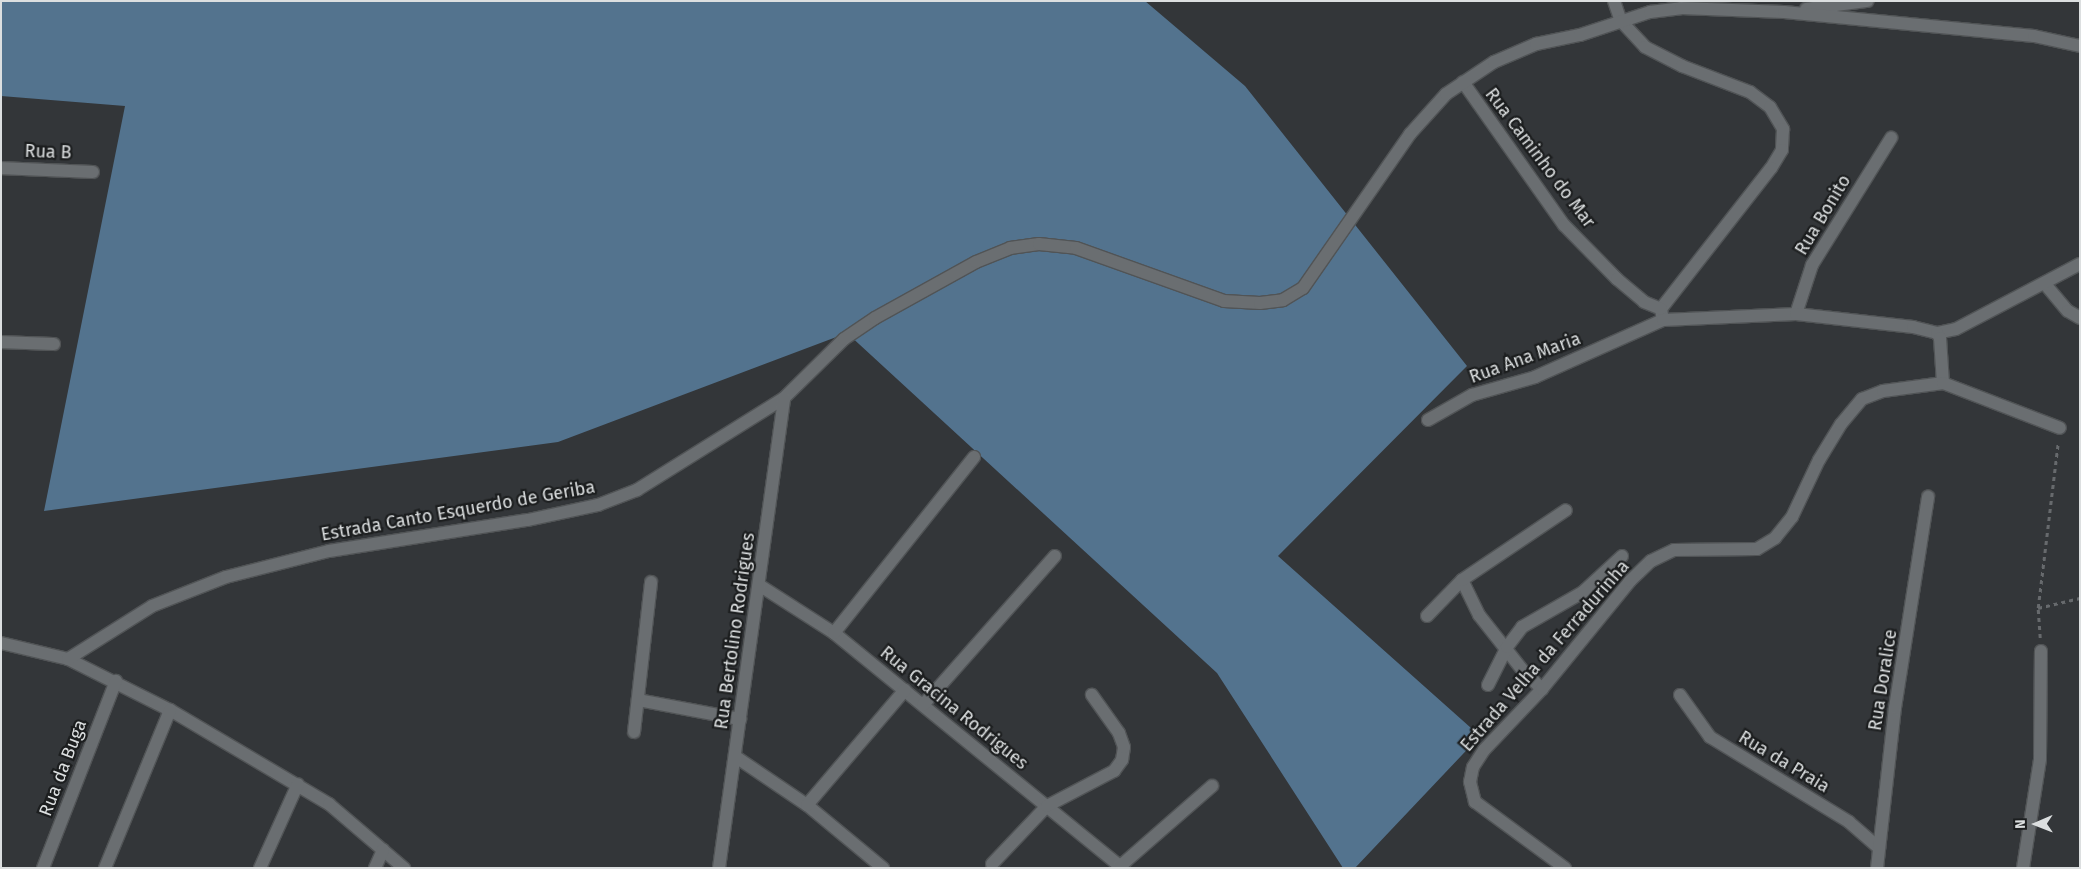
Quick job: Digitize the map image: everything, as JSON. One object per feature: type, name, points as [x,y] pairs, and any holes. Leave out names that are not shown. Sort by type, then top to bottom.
[{"type":"street","points":[[1614,1],[1621,21],[1645,47],[1682,66],[1750,92],[1770,107],[1783,129],[1782,150],[1771,168],[1662,315]]},
{"type":"street","points":[[1784,12],[1867,1]]},
{"type":"street","name":"Estrada Canto Esquerdo de Geriba","points":[[68,659],[152,606],[226,577],[329,551],[528,520],[598,505],[637,490],[784,398],[844,339],[875,318],[976,262],[1010,248],[1039,244],[1076,248],[1224,301],[1260,304],[1283,300],[1303,288],[1410,134],[1446,94],[1494,62],[1536,44],[1580,35],[1650,12],[1681,8],[1784,12],[2034,36],[2080,46]]},
{"type":"street","name":"Rua Caminho do Mar","points":[[1463,82],[1564,225],[1617,280],[1662,315]]},
{"type":"street","name":"Rua Bonito","points":[[1796,314],[1812,265],[1890,138]]},
{"type":"street","name":"Rua B","points":[[1,168],[93,172]]},
{"type":"street","points":[[1662,315],[1796,314],[1913,327],[1937,333],[1956,329],[2080,264]]},
{"type":"street","points":[[2045,284],[2068,311],[2080,318]]},
{"type":"street","name":"Rua Ana Maria","points":[[1428,420],[1472,395],[1535,377],[1662,315]]},
{"type":"street","points":[[1937,333],[1942,345],[1943,383],[2060,428]]},
{"type":"street","points":[[1,342],[54,344]]},
{"type":"street","name":"Estrada Velha da Ferradurinha","points":[[1564,868],[1475,802],[1470,782],[1473,767],[1484,750],[1542,689],[1630,581],[1651,561],[1674,550],[1757,548],[1776,538],[1792,517],[1819,460],[1841,424],[1862,399],[1883,391],[1943,383]]},
{"type":"street","name":"Rua Bertolino Rodrigues","points":[[719,868],[736,757],[784,398]]},
{"type":"street","points":[[834,633],[974,457]]},
{"type":"street","name":"Rua Doralice","points":[[1877,868],[1895,708],[1928,497]]},
{"type":"street","points":[[1427,616],[1462,580],[1566,510]]},
{"type":"street","points":[[923,705],[1055,556]]},
{"type":"street","points":[[1488,685],[1507,647],[1522,627],[1583,592],[1622,556]]},
{"type":"street","points":[[1462,580],[1479,615],[1507,647],[1524,672],[1542,689]]},
{"type":"street","points":[[634,732],[651,582]]},
{"type":"street","name":"Rua Gracina Rodrigues","points":[[759,585],[834,633],[1119,867]]},
{"type":"street","points":[[1,643],[68,659],[116,681],[170,710],[329,804],[404,868]]},
{"type":"street","points":[[2023,868],[2040,759],[2042,652]]},
{"type":"street","name":"Rua da Buga","points":[[43,868],[116,681]]},
{"type":"street","points":[[807,805],[905,690]]},
{"type":"street","points":[[992,864],[1047,806],[1114,772],[1122,760],[1124,748],[1119,733],[1092,695]]},
{"type":"street","name":"Rua da Praia","points":[[1680,695],[1710,737],[1849,822],[1879,848]]},
{"type":"street","points":[[638,700],[740,719]]},
{"type":"street","points":[[105,868],[170,710]]},
{"type":"street","points":[[736,757],[807,805],[883,868]]},
{"type":"street","points":[[260,868],[298,784]]},
{"type":"street","points":[[1119,867],[1212,786]]},
{"type":"street","points":[[375,868],[383,850]]},
{"type":"path","points":[[2042,652],[2038,608],[2060,428]]},
{"type":"path","points":[[2038,608],[2080,598]]},
{"type":"shaded area","points":[[1,1],[1145,1],[1245,86],[1467,366],[1278,556],[1480,736],[1355,868],[1343,868],[1217,673],[847,333],[558,442],[44,511],[125,106],[1,96]]}]
